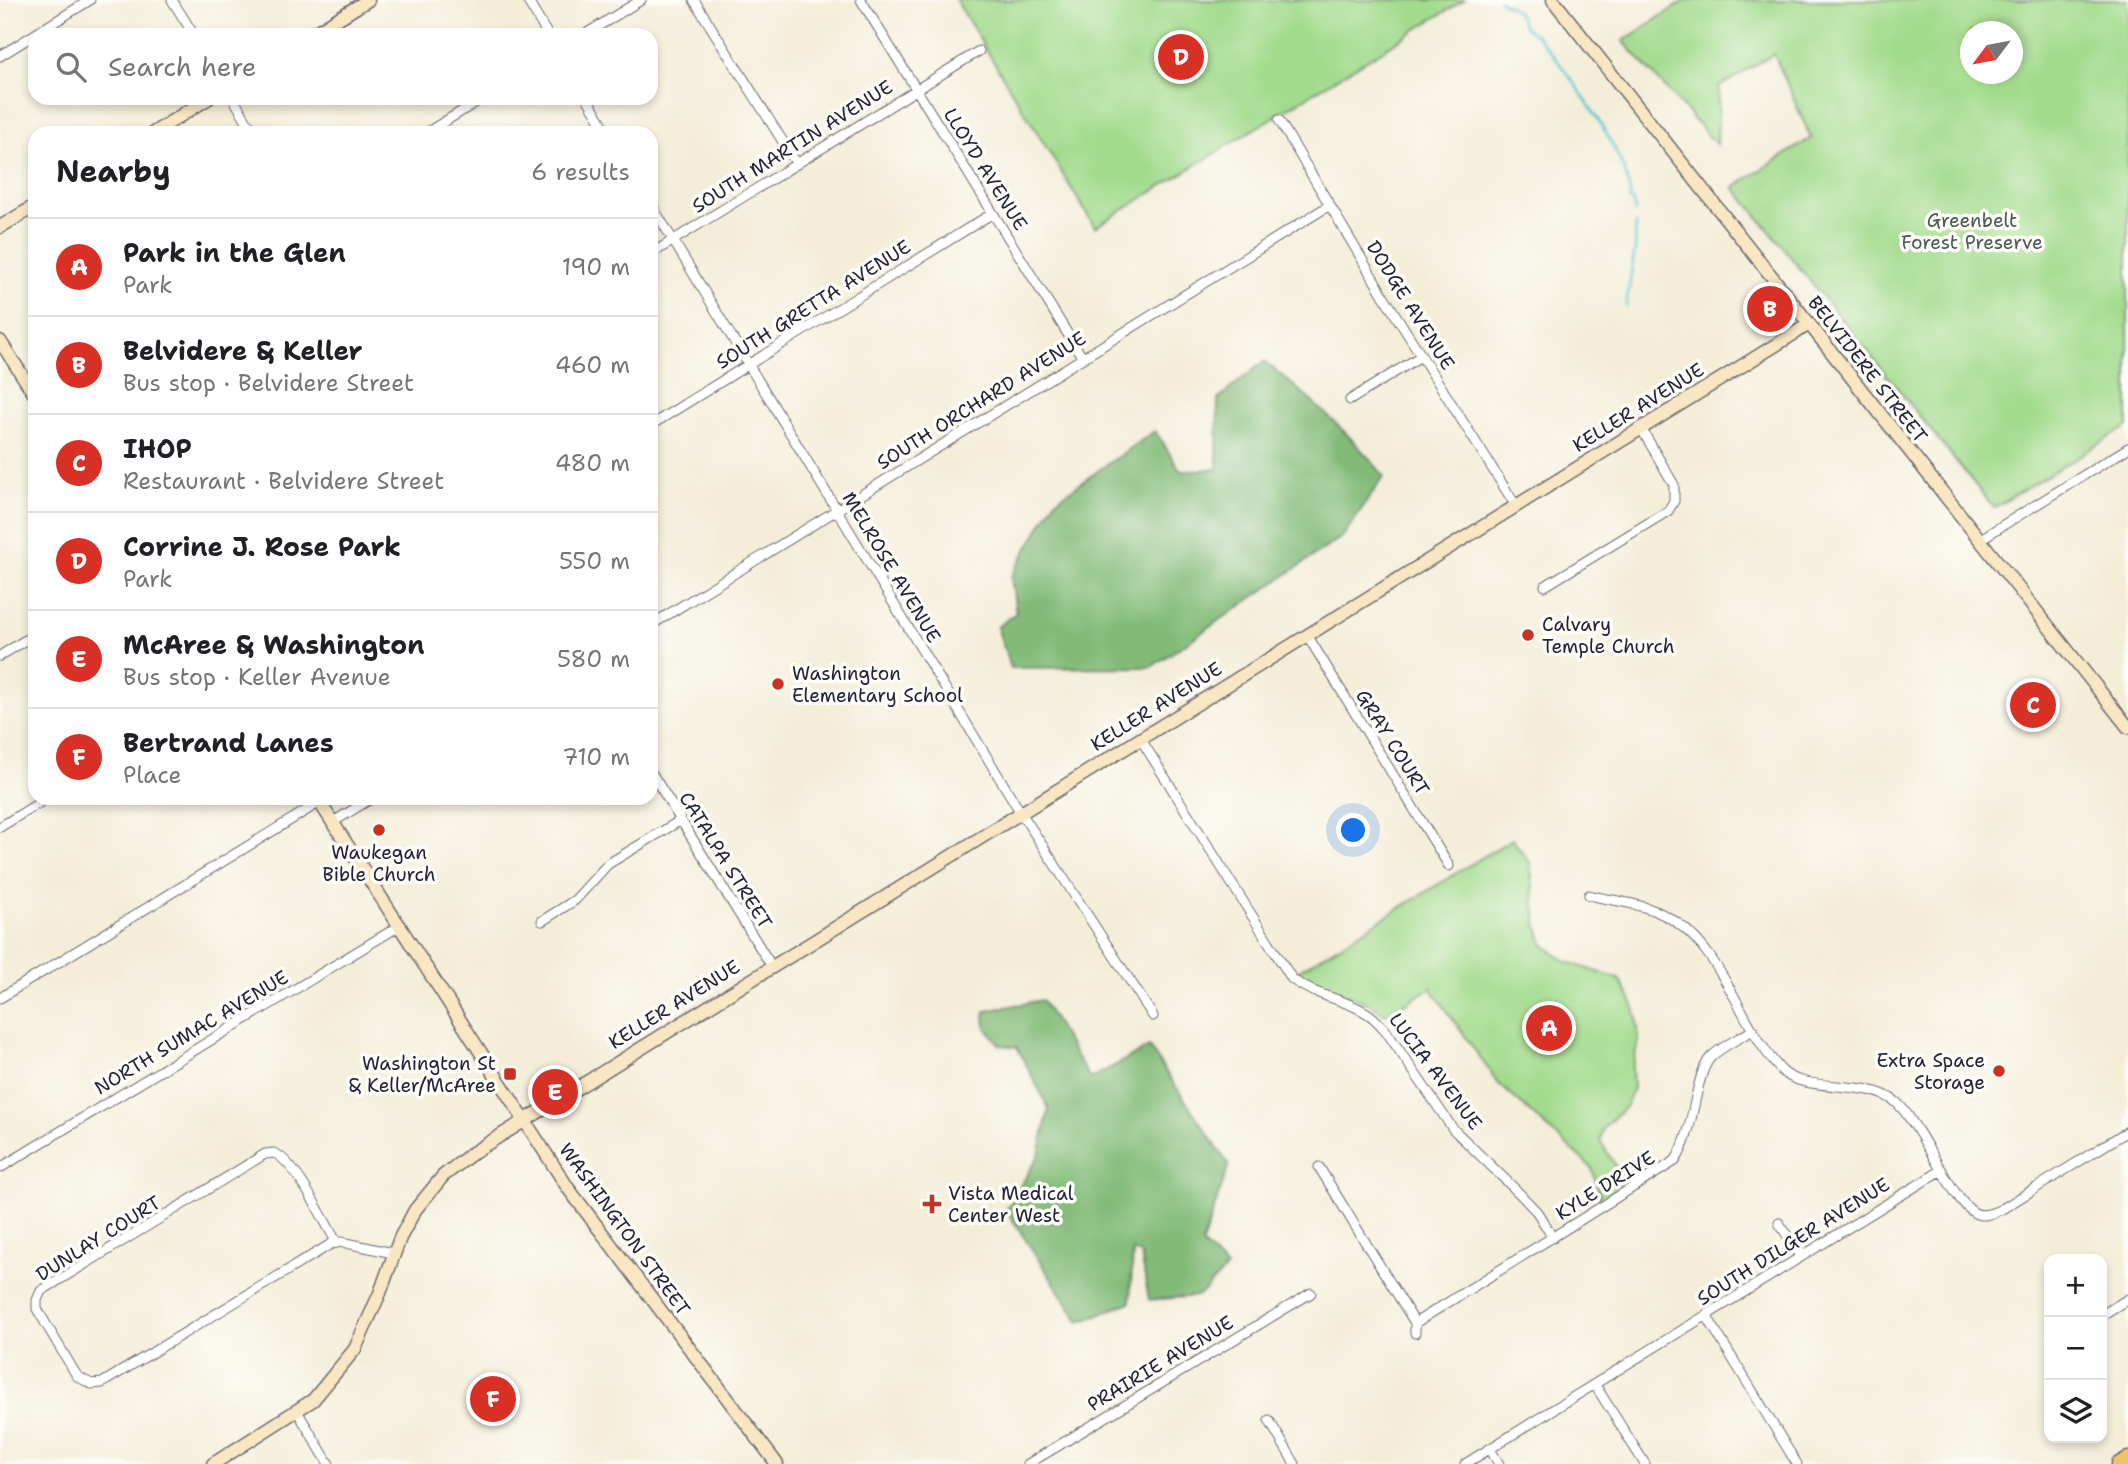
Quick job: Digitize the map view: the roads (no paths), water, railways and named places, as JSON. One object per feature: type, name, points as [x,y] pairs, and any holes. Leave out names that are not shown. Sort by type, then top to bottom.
[{"type":"main road","points":[[2119,1464],[2128,1459]]},
{"type":"street","points":[[45,28],[90,0]]},
{"type":"street","points":[[172,0],[190,28]]},
{"type":"street","points":[[322,28],[368,0]]},
{"type":"street","points":[[527,0],[544,28]]},
{"type":"street","points":[[595,28],[641,0]]},
{"type":"street","points":[[694,0],[797,164]]},
{"type":"street","name":"LLOYD AVENUE","points":[[861,0],[1082,357]]},
{"type":"street","name":"BELVIDERE STREET","points":[[1553,0],[2128,727]]},
{"type":"street","points":[[0,56],[28,39]]},
{"type":"street","name":"SOUTH MARTIN AVENUE","points":[[658,250],[979,51]]},
{"type":"street","points":[[164,126],[198,105]]},
{"type":"street","points":[[237,105],[250,126]]},
{"type":"street","points":[[437,126],[472,105]]},
{"type":"street","points":[[591,105],[604,126]]},
{"type":"street","name":"DODGE AVENUE","points":[[1279,120],[1421,356],[1516,506]]},
{"type":"street","name":"SOUTH ORCHARD AVENUE","points":[[658,621],[1330,205]]},
{"type":"street","points":[[0,227],[28,210]]},
{"type":"street","name":"SOUTH GRETTA AVENUE","points":[[658,421],[993,213]]},
{"type":"street","name":"MELROSE AVENUE","points":[[658,216],[1021,812],[1153,1016]]},
{"type":"street","name":"KELLER AVENUE","points":[[213,1464],[313,1400],[355,1349],[380,1293],[393,1253],[415,1210],[430,1189],[463,1159],[1808,325]]},
{"type":"street","points":[[0,341],[28,376]]},
{"type":"street","points":[[1350,400],[1421,356]]},
{"type":"street","points":[[1545,586],[1668,511],[1674,501],[1674,485],[1641,428]]},
{"type":"street","points":[[1979,540],[2128,448]]},
{"type":"street","name":"GRAY COURT","points":[[1307,635],[1449,866]]},
{"type":"street","points":[[0,656],[28,638]]},
{"type":"street","name":"LUCIA AVENUE","points":[[1140,738],[1292,979],[1311,991],[1365,1012],[1375,1020],[1386,1031],[1453,1129],[1537,1212],[1553,1238]]},
{"type":"street","name":"CATALPA STREET","points":[[658,783],[772,967]]},
{"type":"street","points":[[0,827],[36,805]]},
{"type":"street","points":[[0,998],[311,805]]},
{"type":"street","name":"WASHINGTON STREET","points":[[322,805],[568,1188],[777,1464]]},
{"type":"street","points":[[333,822],[361,805]]},
{"type":"street","points":[[542,921],[575,900],[608,864],[681,820]]},
{"type":"street","points":[[1589,895],[1651,910],[1681,926],[1706,953],[1753,1030],[1780,1070],[1787,1075],[1835,1086],[1860,1087],[1883,1094],[1895,1102],[1908,1115],[1942,1170],[1974,1213],[1983,1215],[2002,1209],[2128,1130]]},
{"type":"street","name":"NORTH SUMAC AVENUE","points":[[0,1168],[401,925]]},
{"type":"street","name":"KYLE DRIVE","points":[[1415,1323],[1675,1161],[1688,1138],[1703,1073],[1709,1059],[1753,1030]]},
{"type":"street","name":"DUNLAY COURT","points":[[274,1153],[282,1157],[295,1172],[337,1243],[331,1244],[102,1383],[91,1384],[77,1376],[37,1309],[41,1291],[265,1154],[274,1153]]},
{"type":"street","points":[[1319,1167],[1415,1323],[1415,1334]]},
{"type":"street","name":"SOUTH DILGER AVENUE","points":[[1465,1464],[1942,1170]]},
{"type":"street","points":[[1779,1223],[1801,1256]]},
{"type":"street","points":[[337,1243],[393,1253]]},
{"type":"street","name":"PRAIRIE AVENUE","points":[[1028,1464],[1311,1293]]},
{"type":"street","points":[[2107,1312],[2128,1299]]},
{"type":"street","points":[[1706,1315],[1797,1464]]},
{"type":"street","points":[[1595,1385],[1645,1464]]},
{"type":"street","points":[[297,1411],[329,1464]]},
{"type":"street","points":[[1269,1420],[1295,1464]]},
{"type":"street","points":[[1490,1449],[1499,1464]]},
{"type":"waterway","points":[[1499,0],[1515,10],[1522,24],[1550,51],[1595,114],[1620,161],[1635,212]]},
{"type":"waterway","points":[[1626,306],[1636,224]]},
{"type":"place","name":"Corrine J. Rose Park","points":[[1181,57]]},
{"type":"place","name":"Belvidere & Keller","points":[[1770,309]]},
{"type":"place","name":"Calvary Temple Church","points":[[1528,635]]},
{"type":"place","name":"Washington Elementary School","points":[[778,684]]},
{"type":"place","name":"IHOP","points":[[2033,705]]},
{"type":"place","name":"Waukegan Bible Church","points":[[379,830]]},
{"type":"place","name":"Park in the Glen","points":[[1549,1028]]},
{"type":"place","name":"Extra Space Storage","points":[[1999,1071]]},
{"type":"place","name":"Washington St & Keller/McAree","points":[[510,1074]]},
{"type":"place","name":"McAree & Washington","points":[[555,1092]]},
{"type":"place","name":"Vista Medical Center West","points":[[932,1204]]},
{"type":"place","name":"Bertrand Lanes","points":[[493,1399]]},
{"type":"park label","name":"Greenbelt Forest Preserve","points":[[1972,231]]}]
